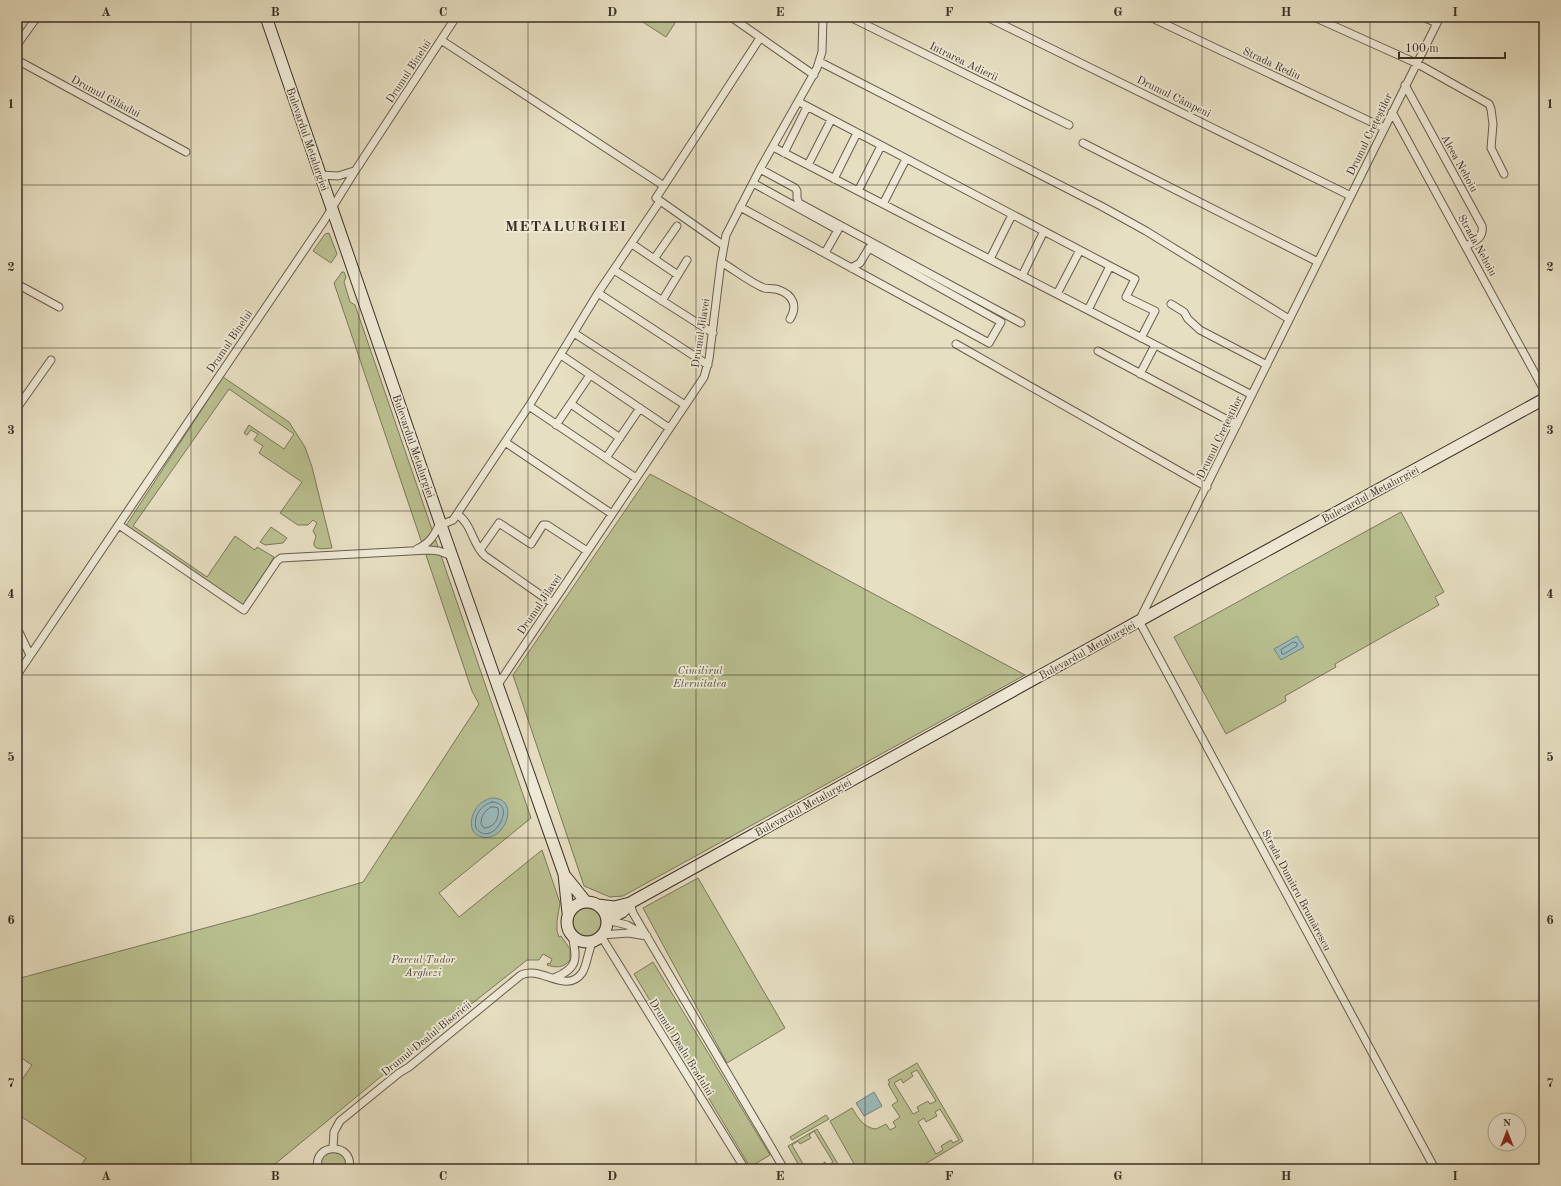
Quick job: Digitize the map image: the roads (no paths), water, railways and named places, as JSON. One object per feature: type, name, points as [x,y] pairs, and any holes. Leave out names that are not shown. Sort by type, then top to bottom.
[{"type":"main road","name":"Bulevardul Metalurgiei","points":[[266,17],[497,686],[564,874],[572,887],[586,902]]},
{"type":"main road","name":"Bulevardul Metalurgiei","points":[[607,920],[632,908],[1139,621],[1544,399]]},
{"type":"main road","name":"Bulevardul Metalurgiei","points":[[564,874],[568,913]]},
{"type":"main road","points":[[586,902],[598,905],[604,912],[607,920],[606,927],[598,937],[582,941],[572,935],[566,922],[568,913],[576,905],[586,902]]},
{"type":"main road","name":"Bulevardul Metalurgiei","points":[[598,905],[632,908]]},
{"type":"street","points":[[17,46],[37,17]]},
{"type":"street","name":"Drumul Binelui","points":[[17,675],[332,208],[456,17]]},
{"type":"street","points":[[731,17],[814,75]]},
{"type":"street","name":"Drumul Jilavei","points":[[497,686],[704,377],[708,365],[713,333],[723,245],[730,225],[820,62],[823,17]]},
{"type":"street","name":"Intrarea Adierii","points":[[850,17],[1069,125]]},
{"type":"street","name":"Drumul Câmpeni","points":[[988,17],[1351,196]]},
{"type":"street","name":"Strada Rediu","points":[[1150,17],[1384,128]]},
{"type":"street","points":[[1314,17],[1416,63],[1489,104],[1493,124],[1491,148],[1504,174]]},
{"type":"street","points":[[1423,17],[1438,20]]},
{"type":"street","name":"Drumul Crețeștilor","points":[[1139,621],[1438,20]]},
{"type":"street","points":[[723,245],[656,198],[760,38]]},
{"type":"street","points":[[441,40],[664,186]]},
{"type":"street","name":"Drumul Gilăului","points":[[17,60],[186,152]]},
{"type":"street","points":[[820,62],[1108,210],[1192,259],[1290,320]]},
{"type":"street","name":"Aleea Nehoiu","points":[[1405,85],[1482,226],[1482,236],[1466,246]]},
{"type":"street","points":[[799,102],[1136,279],[1126,297],[1155,311],[1141,338]]},
{"type":"street","points":[[784,153],[807,107]]},
{"type":"street","name":"Strada Nehoiu","points":[[1392,112],[1544,390]]},
{"type":"street","points":[[808,165],[831,120]]},
{"type":"street","points":[[834,178],[857,133]]},
{"type":"street","points":[[1083,143],[1318,262]]},
{"type":"street","points":[[858,191],[881,146]]},
{"type":"street","points":[[773,147],[1252,395]]},
{"type":"street","points":[[883,204],[906,159]]},
{"type":"street","points":[[760,169],[796,188],[798,191],[797,198],[799,203],[1021,323]]},
{"type":"street","points":[[321,175],[338,176],[355,171]]},
{"type":"street","points":[[753,183],[838,230],[825,254]]},
{"type":"street","points":[[415,550],[430,541],[441,524],[453,520],[506,442],[561,356],[598,293],[660,201]]},
{"type":"street","points":[[740,207],[989,343],[1001,322],[869,248],[860,263],[852,268]]},
{"type":"street","points":[[990,259],[1012,215]]},
{"type":"street","points":[[654,259],[677,226]]},
{"type":"street","points":[[1022,276],[1044,231]]},
{"type":"street","points":[[632,244],[678,275]]},
{"type":"street","points":[[1057,294],[1080,250]]},
{"type":"street","points":[[662,301],[688,260]]},
{"type":"street","points":[[721,262],[764,288],[779,290],[790,296],[795,309],[790,319]]},
{"type":"street","points":[[1088,310],[1110,266]]},
{"type":"street","points":[[614,270],[713,333]]},
{"type":"street","points":[[17,284],[59,307]]},
{"type":"street","points":[[598,293],[708,365]]},
{"type":"street","points":[[1172,304],[1184,312],[1188,319],[1200,330],[1267,365]]},
{"type":"street","points":[[574,333],[685,405]]},
{"type":"street","points":[[956,344],[1207,486]]},
{"type":"street","points":[[1140,374],[1155,345]]},
{"type":"street","points":[[1098,351],[1237,425]]},
{"type":"street","points":[[561,356],[670,428]]},
{"type":"street","points":[[17,408],[51,360]]},
{"type":"street","points":[[556,424],[590,375]]},
{"type":"street","points":[[571,404],[620,438]]},
{"type":"street","points":[[529,406],[636,478]]},
{"type":"street","points":[[606,458],[640,408]]},
{"type":"street","points":[[506,442],[612,514]]},
{"type":"street","points":[[457,514],[467,522],[480,550],[490,560],[552,603]]},
{"type":"street","points":[[480,550],[499,523],[531,544],[545,524],[587,551]]},
{"type":"street","points":[[119,524],[244,610],[277,561],[281,558],[415,550],[436,550],[452,556]]},
{"type":"street","name":"Strada Dumitru Brumărescu","points":[[1139,621],[1435,1169]]},
{"type":"street","points":[[17,628],[30,655]]},
{"type":"street","points":[[632,908],[784,1169]]},
{"type":"street","points":[[607,920],[627,925],[647,936]]},
{"type":"street","points":[[598,937],[628,933],[647,936]]},
{"type":"street","points":[[554,978],[567,972],[574,964],[575,954],[572,935]]},
{"type":"street","name":"Drumul Dealul Bisericii","points":[[333,1148],[334,1132],[340,1121],[409,1067],[521,975],[533,972],[569,982],[578,977],[583,971],[589,950],[598,937]]},
{"type":"street","name":"Drumul Dealu Bradului","points":[[598,937],[745,1169]]},
{"type":"street","points":[[318,1169],[317,1162],[321,1154],[328,1149],[333,1148],[342,1150],[350,1162],[349,1169]]},
{"type":"water","points":[[1297,636],[1304,647],[1281,660],[1274,649]]},
{"type":"water","points":[[491,798],[500,800],[506,805],[508,811],[507,819],[503,827],[497,833],[490,837],[482,837],[477,835],[472,828],[471,824],[473,814],[479,805]]},
{"type":"water","points":[[874,1092],[882,1106],[864,1116],[856,1103]]},
{"type":"district","name":"METALURGIEI","points":[[566,226]]},
{"type":"park label","name":"Cimitirul Eternitatea","points":[[700,676]]},
{"type":"park label","name":"Parcul Tudor Arghezi","points":[[423,965]]}]
